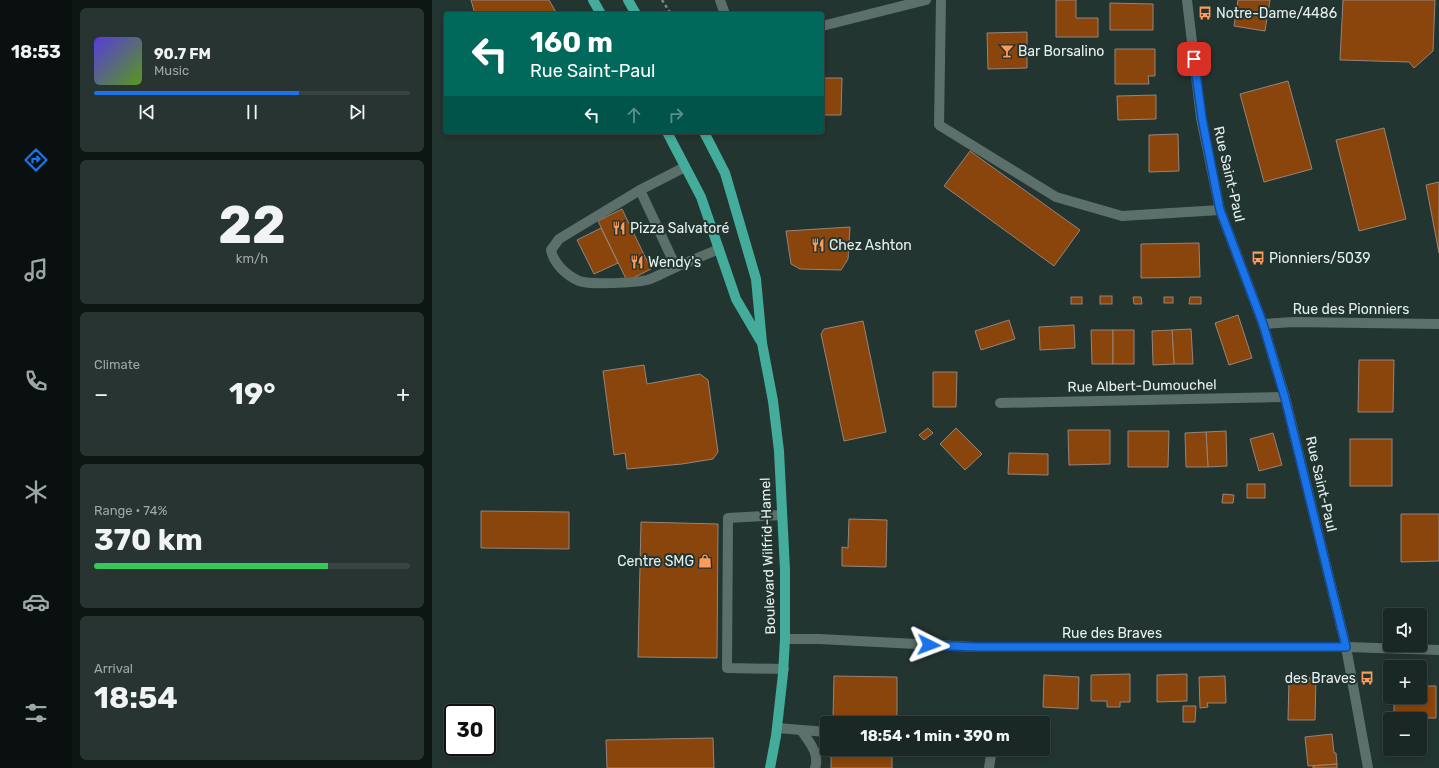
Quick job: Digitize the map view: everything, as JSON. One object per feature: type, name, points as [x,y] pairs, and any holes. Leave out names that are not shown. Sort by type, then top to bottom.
[{"type":"main road","points":[[593,0],[600,12]]},
{"type":"main road","points":[[628,0],[635,12]]},
{"type":"main road","name":"Boulevard Wilfrid-Hamel","points":[[667,134],[701,197],[736,299],[762,343]]},
{"type":"main road","name":"Boulevard Wilfrid-Hamel","points":[[705,134],[725,173],[756,279],[762,343],[773,401],[778,451],[785,570],[785,639],[784,669],[777,728],[770,768]]},
{"type":"street","points":[[720,0],[724,12]]},
{"type":"street","points":[[824,26],[926,0]]},
{"type":"street","points":[[941,0],[939,125],[1056,197],[1122,216],[1220,210]]},
{"type":"street","name":"Rue Saint-Paul","points":[[1187,0],[1202,118],[1220,210],[1263,324],[1285,398],[1346,647],[1368,768]]},
{"type":"street","points":[[685,167],[640,190],[559,239],[551,250],[552,257],[562,270],[580,281],[624,284],[647,280],[719,249]]},
{"type":"street","points":[[640,190],[676,267]]},
{"type":"street","name":"Rue des Pionniers","points":[[1263,324],[1294,322],[1439,324]]},
{"type":"street","name":"Rue Albert-Dumouchel","points":[[1000,403],[1285,398]]},
{"type":"street","points":[[782,515],[728,518],[727,668],[784,669]]},
{"type":"street","name":"Rue des Braves","points":[[785,639],[976,647],[1346,647],[1439,650]]},
{"type":"street","points":[[777,728],[820,731]]},
{"type":"street","points":[[802,730],[815,751],[817,757],[815,768]]},
{"type":"street","points":[[989,768],[991,756]]},
{"type":"path","points":[[662,0],[670,12]]},
{"type":"building","points":[[471,0],[549,0],[556,12],[474,12]]},
{"type":"building","points":[[1056,0],[1076,0],[1076,18],[1098,18],[1098,37],[1056,37]]},
{"type":"building","points":[[1238,0],[1270,0],[1265,31],[1234,26]]},
{"type":"building","points":[[1343,0],[1435,0],[1433,51],[1414,68],[1409,62],[1340,60]]},
{"type":"building","points":[[1110,3],[1153,4],[1153,30],[1110,30]]},
{"type":"building","name":"Bar Borsalino","points":[[1027,32],[1027,68],[988,69],[987,33]]},
{"type":"building","points":[[1115,49],[1155,49],[1155,76],[1148,76],[1149,84],[1115,84]]},
{"type":"building","points":[[824,78],[842,78],[841,115],[824,115]]},
{"type":"building","points":[[1288,81],[1312,169],[1264,182],[1240,94]]},
{"type":"building","points":[[1156,95],[1156,119],[1118,120],[1117,96]]},
{"type":"building","points":[[1384,128],[1406,219],[1359,231],[1336,140]]},
{"type":"building","points":[[1178,134],[1179,171],[1149,172],[1149,135]]},
{"type":"building","points":[[970,151],[1080,230],[1054,266],[944,186]]},
{"type":"building","points":[[1439,182],[1439,253],[1426,185]]},
{"type":"building","points":[[622,209],[651,269],[627,281],[598,221]]},
{"type":"building","name":"Chez Ashton","points":[[850,227],[848,259],[841,270],[800,269],[791,264],[786,231]]},
{"type":"building","points":[[601,228],[618,263],[594,274],[577,240]]},
{"type":"building","points":[[1199,243],[1200,277],[1141,278],[1141,244]]},
{"type":"building","points":[[1100,296],[1112,296],[1112,304],[1100,304]]},
{"type":"building","points":[[1071,297],[1082,297],[1082,304],[1071,304]]},
{"type":"building","points":[[1133,297],[1141,297],[1142,304],[1134,304]]},
{"type":"building","points":[[1164,297],[1173,297],[1173,303],[1164,303]]},
{"type":"building","points":[[1190,297],[1201,297],[1201,304],[1189,304]]},
{"type":"building","points":[[1238,315],[1252,358],[1229,365],[1215,323]]},
{"type":"building","points":[[1009,320],[1015,339],[981,350],[975,331]]},
{"type":"building","points":[[863,321],[886,432],[844,441],[821,334],[824,329]]},
{"type":"building","points":[[1074,325],[1075,348],[1040,350],[1039,327]]},
{"type":"building","points":[[1191,329],[1193,364],[1174,364],[1172,330]]},
{"type":"building","points":[[1091,330],[1113,330],[1113,364],[1092,364]]},
{"type":"building","points":[[1113,330],[1134,330],[1134,364],[1113,364]]},
{"type":"building","points":[[1172,330],[1174,364],[1153,365],[1152,331]]},
{"type":"building","points":[[1359,360],[1394,360],[1393,412],[1358,412]]},
{"type":"building","points":[[644,365],[647,384],[700,374],[708,380],[718,452],[713,459],[682,464],[627,469],[625,453],[614,455],[603,371]]},
{"type":"building","points":[[933,372],[957,372],[956,407],[933,407]]},
{"type":"building","points":[[928,428],[933,433],[924,440],[919,435]]},
{"type":"building","points":[[956,428],[982,454],[965,470],[940,444]]},
{"type":"building","points":[[1068,430],[1110,430],[1110,464],[1069,465]]},
{"type":"building","points":[[1128,431],[1169,431],[1168,467],[1128,467]]},
{"type":"building","points":[[1226,431],[1227,466],[1208,467],[1206,432]]},
{"type":"building","points":[[1206,432],[1208,467],[1186,467],[1185,433]]},
{"type":"building","points":[[1273,433],[1282,465],[1259,471],[1250,439]]},
{"type":"building","points":[[1350,439],[1392,439],[1392,486],[1350,486]]},
{"type":"building","points":[[1009,453],[1048,454],[1048,475],[1008,474]]},
{"type":"building","points":[[1247,484],[1265,484],[1265,498],[1247,498]]},
{"type":"building","points":[[1223,494],[1234,495],[1233,503],[1222,503]]},
{"type":"building","points":[[481,511],[569,512],[569,549],[481,548]]},
{"type":"building","points":[[1401,514],[1439,514],[1439,561],[1401,562]]},
{"type":"building","points":[[849,519],[887,520],[886,567],[842,566],[842,547],[848,548]]},
{"type":"building","points":[[641,522],[718,524],[717,658],[638,657]]},
{"type":"building","points":[[1130,674],[1130,702],[1120,702],[1120,707],[1107,707],[1107,701],[1091,701],[1091,675]]},
{"type":"building","points":[[1187,674],[1187,701],[1157,702],[1157,675]]},
{"type":"building","points":[[1044,675],[1079,677],[1078,709],[1043,707]]},
{"type":"building","points":[[834,676],[897,677],[897,716],[833,716]]},
{"type":"building","points":[[1225,676],[1226,703],[1207,703],[1208,707],[1200,708],[1199,677]]},
{"type":"building","points":[[1289,678],[1316,678],[1315,720],[1288,720]]},
{"type":"building","points":[[1427,686],[1436,686],[1436,718],[1427,718],[1427,712],[1394,712],[1394,704],[1427,704]]},
{"type":"building","points":[[1183,706],[1196,706],[1195,722],[1183,722]]},
{"type":"building","points":[[1332,734],[1337,764],[1308,766],[1305,737]]},
{"type":"building","points":[[713,738],[714,768],[607,768],[606,740]]},
{"type":"building","points":[[831,756],[892,756],[892,768],[831,768]]},
{"type":"building","points":[[1337,764],[1337,768],[1313,768],[1313,766]]},
{"type":"place","name":"Notre-Dame/4486","points":[[1205,13]]},
{"type":"place","name":"Bar Borsalino","points":[[1007,51]]},
{"type":"place","name":"Pizza Salvatoré","points":[[619,228]]},
{"type":"place","name":"Chez Ashton","points":[[818,245]]},
{"type":"place","name":"Pionniers/5039","points":[[1258,258]]},
{"type":"place","name":"Wendy's","points":[[637,262]]},
{"type":"place","name":"Centre SMG","points":[[705,561]]},
{"type":"place","name":"des Braves","points":[[1367,678]]},
{"type":"route","points":[[929,645],[976,647],[1346,647],[1285,398],[1263,324],[1220,210],[1202,118],[1194,59]]}]
